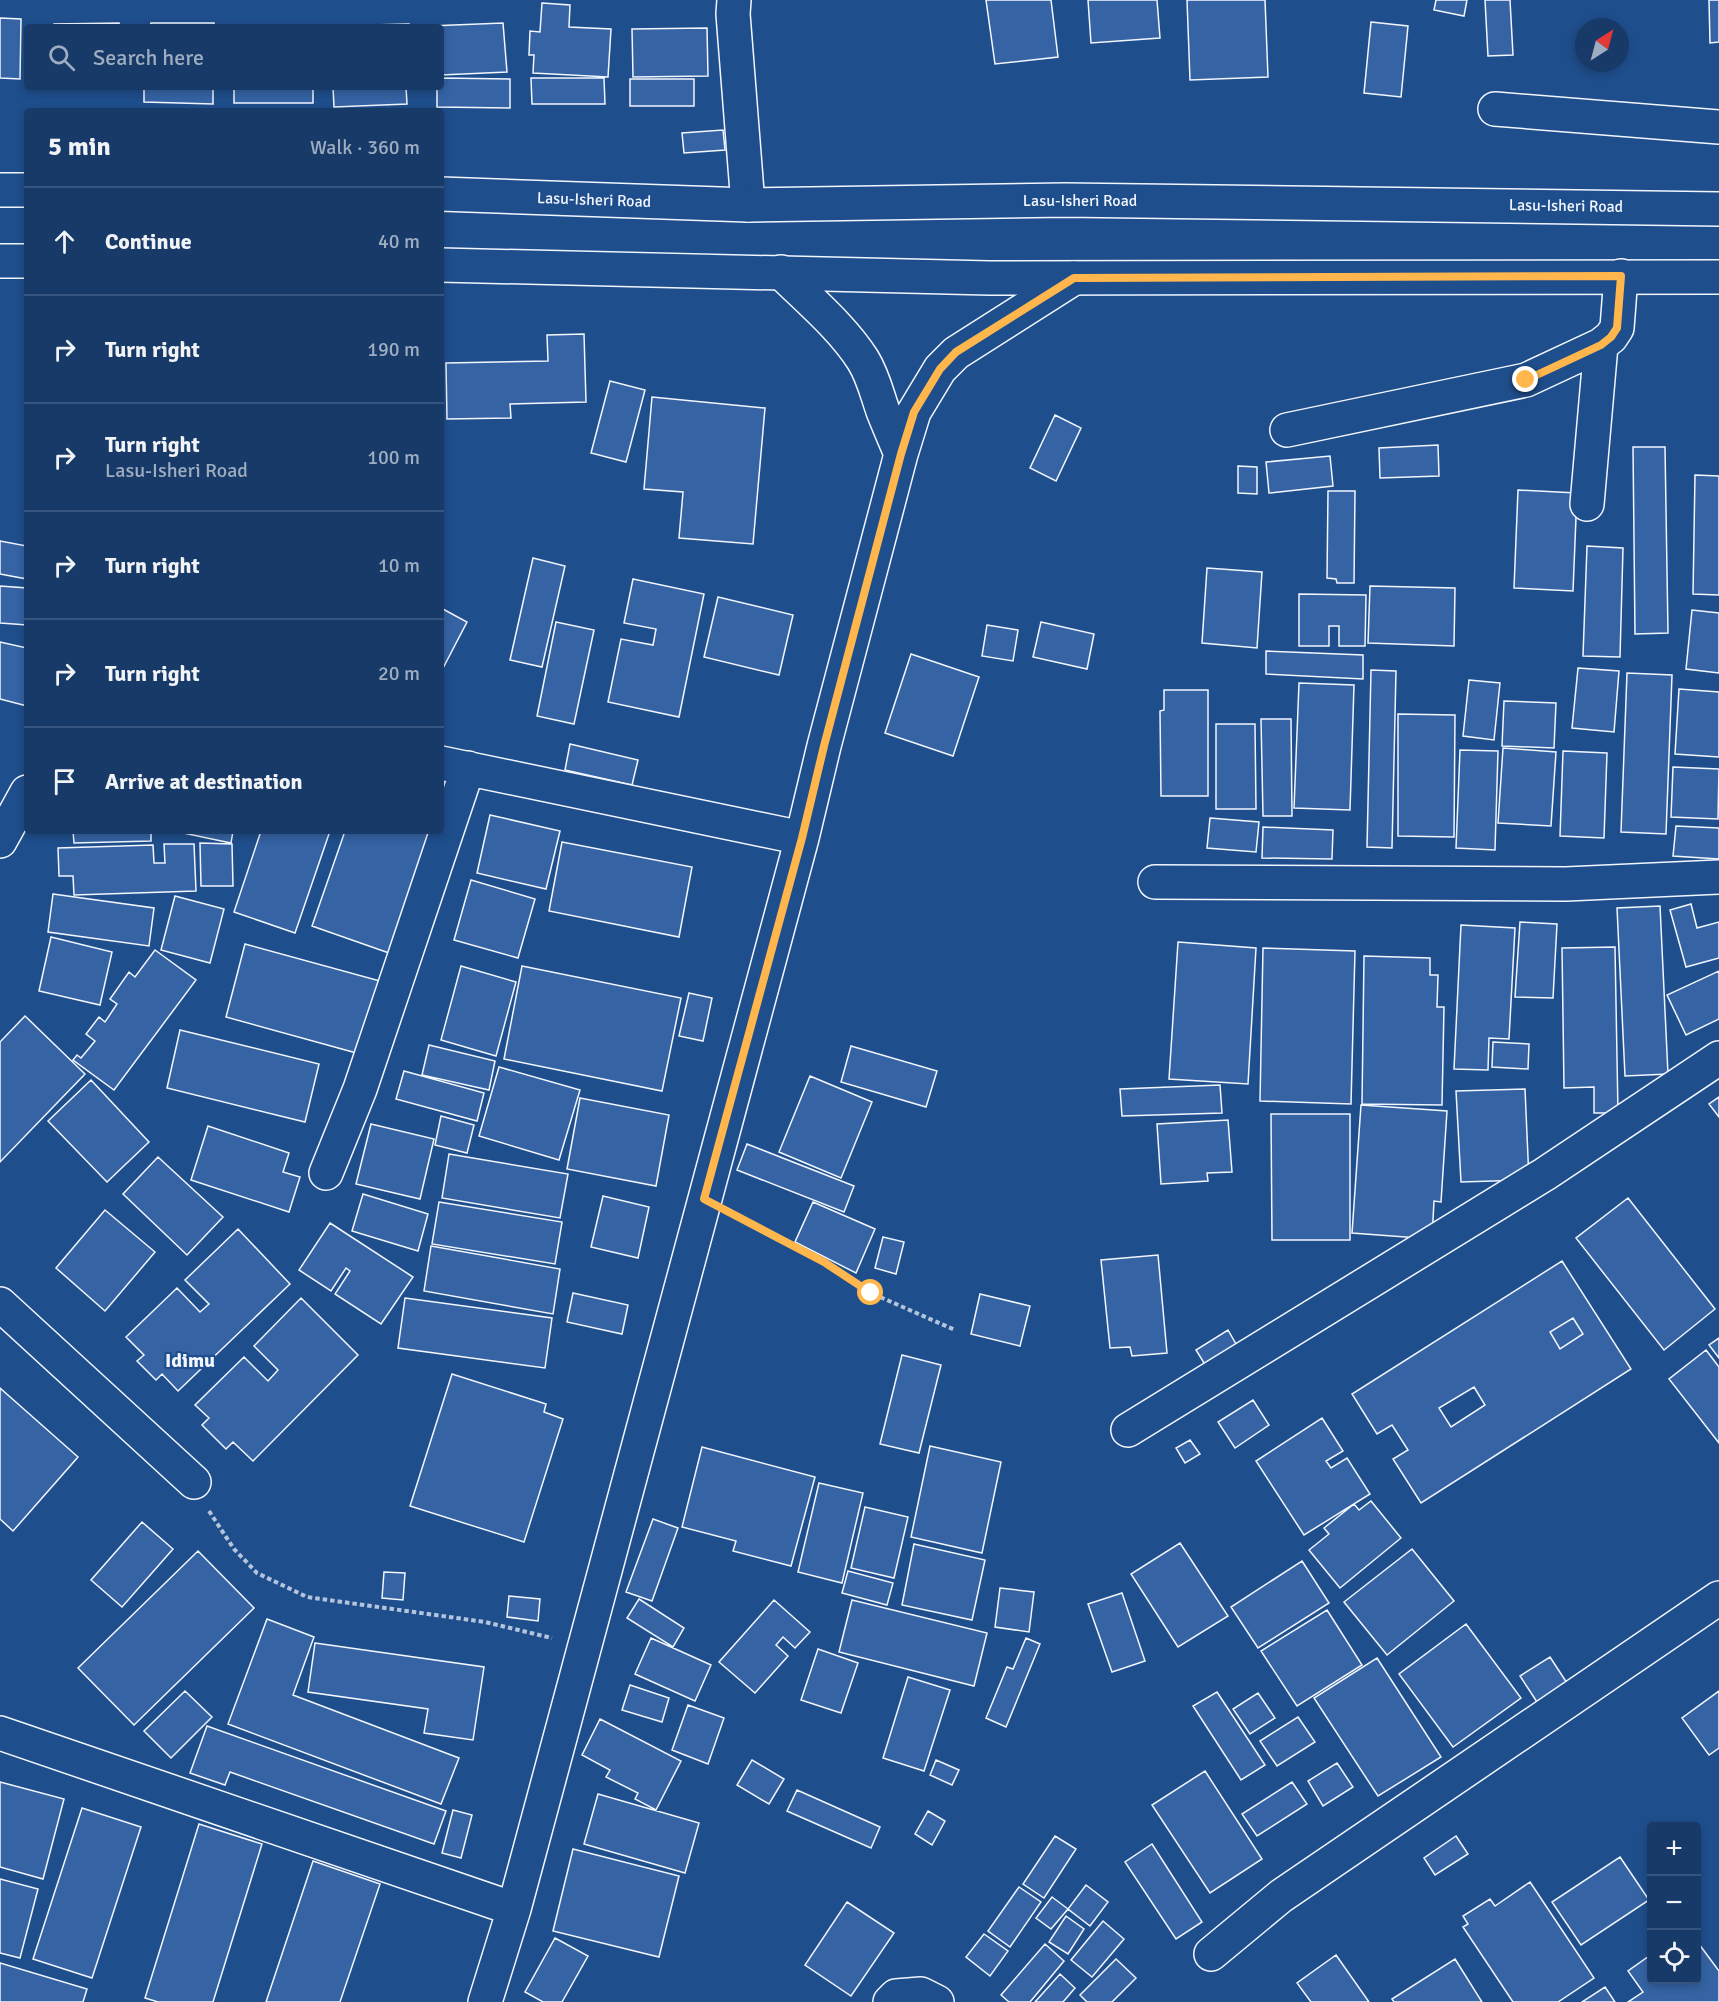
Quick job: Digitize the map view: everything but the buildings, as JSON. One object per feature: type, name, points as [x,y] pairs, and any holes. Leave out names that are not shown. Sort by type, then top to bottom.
[{"type":"street","points":[[734,0],[733,14],[748,205]]},
{"type":"street","points":[[1494,109],[1719,127]]},
{"type":"street","points":[[0,190],[24,190]]},
{"type":"street","name":"Lasu-Isheri Road","points":[[444,194],[748,205],[1065,200],[1719,209]]},
{"type":"street","points":[[0,261],[24,261]]},
{"type":"street","points":[[444,265],[989,278],[1719,277]]},
{"type":"street","points":[[781,272],[850,342],[863,361],[875,385],[901,454]]},
{"type":"street","points":[[1287,430],[1526,380],[1601,345],[1611,337],[1617,328],[1621,276]]},
{"type":"street","points":[[485,2002],[514,1909],[914,412],[940,369],[956,352],[1074,278]]},
{"type":"street","points":[[1587,504],[1601,345]]},
{"type":"street","points":[[444,803],[455,766],[802,838]]},
{"type":"street","points":[[0,841],[24,797]]},
{"type":"street","points":[[326,1173],[360,1089],[435,834]]},
{"type":"street","points":[[1155,882],[1566,884],[1719,877]]},
{"type":"street","points":[[1128,1430],[1545,1174],[1719,1058]]},
{"type":"street","points":[[0,1304],[194,1482]]},
{"type":"street","points":[[1211,1954],[1281,1896],[1719,1598]]},
{"type":"street","points":[[0,1733],[514,1909]]},
{"type":"street","points":[[890,2002],[896,1996],[921,1994],[937,2002]]},
{"type":"path","points":[[704,1199],[824,1262],[871,1293],[955,1330]]},
{"type":"path","points":[[194,1482],[234,1549],[258,1573],[308,1598],[485,1622],[553,1639]]},
{"type":"district","name":"Idimu","points":[[190,1360]]},
{"type":"route","points":[[871,1293],[824,1262],[704,1199],[802,838],[901,454],[914,412],[940,369],[956,352],[1074,278],[1621,276],[1617,328],[1611,337],[1601,345],[1526,380]]}]
